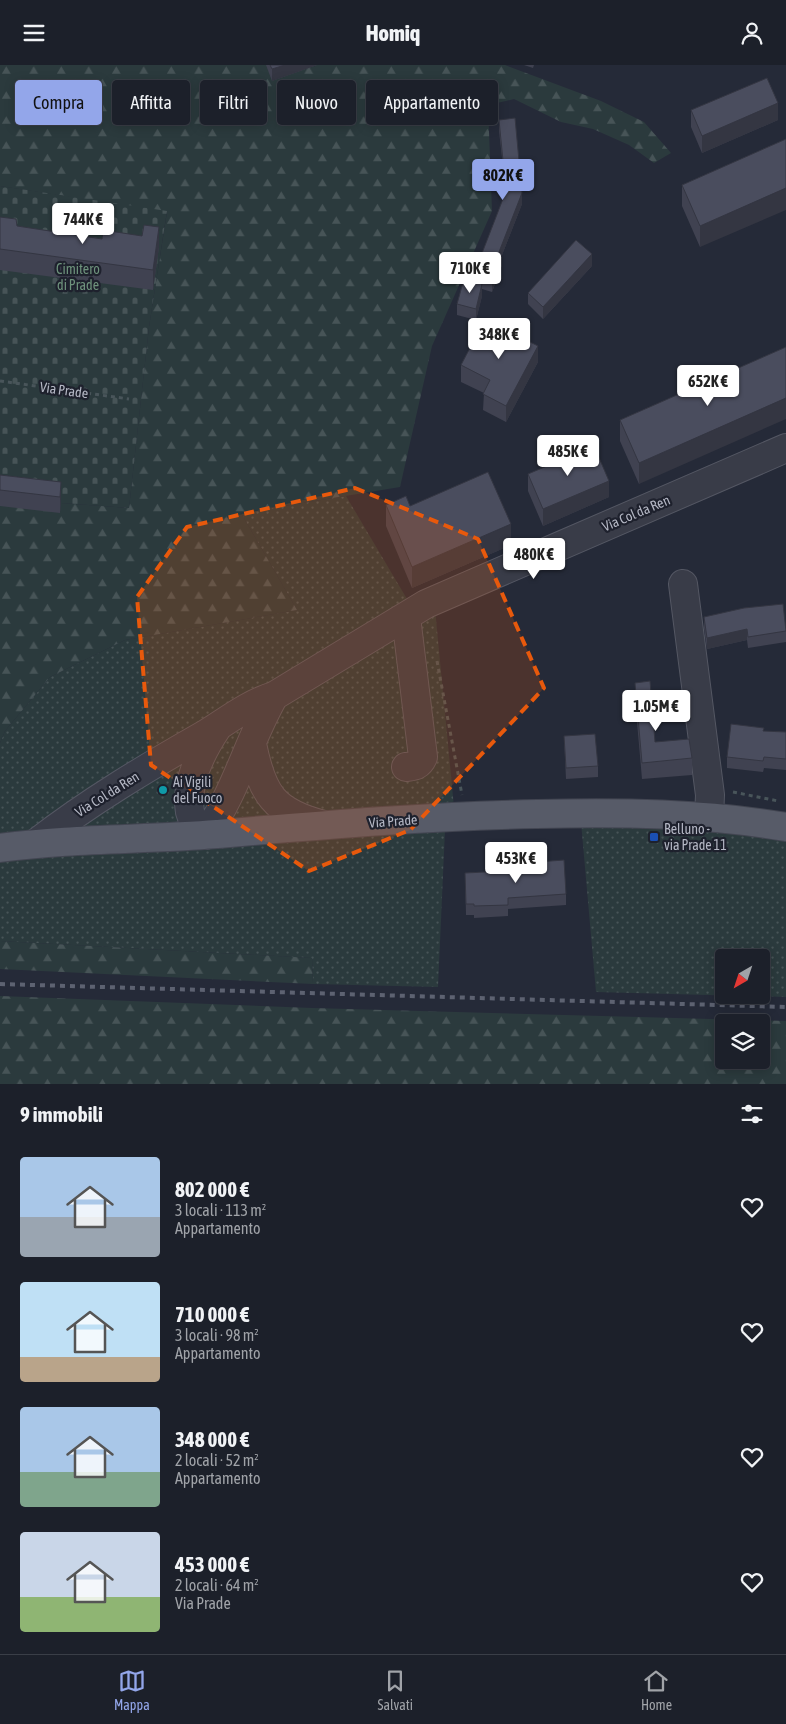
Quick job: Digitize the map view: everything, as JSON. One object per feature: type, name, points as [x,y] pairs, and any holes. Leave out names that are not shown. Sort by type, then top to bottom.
[{"type":"main road","name":"Via Prade","points":[[0,848],[36,843],[205,835],[464,816],[608,812],[709,817],[786,827]]},
{"type":"street","name":"Via Col da Ren","points":[[36,843],[74,814],[191,750],[218,726],[257,702],[274,697],[426,604],[786,448]]},
{"type":"street","points":[[683,584],[710,795],[709,817]]},
{"type":"street","points":[[406,617],[423,757],[421,763],[406,767]]},
{"type":"street","points":[[240,771],[214,752],[191,750],[192,782],[190,805],[194,821],[205,835],[227,801],[252,744],[256,731],[274,697]]},
{"type":"street","points":[[252,744],[258,773],[271,797],[299,819],[324,825]]},
{"type":"path","name":"Via Prade","points":[[0,381],[129,399]]},
{"type":"path","points":[[435,651],[463,802]]},
{"type":"highlighted area","points":[[355,488],[478,539],[544,688],[410,830],[309,871],[151,765],[137,597],[187,527]]},
{"type":"green space","points":[[0,65],[505,65],[601,101],[644,122],[671,153],[654,163],[629,145],[593,129],[561,122],[514,99],[498,103],[498,80],[366,80],[366,125],[489,125],[492,211],[432,346],[400,487],[241,513],[297,610],[125,640],[50,677],[5,731],[0,743],[0,506],[61,503],[129,508],[149,327],[167,212],[0,186]]},
{"type":"green space","name":"Cimitero di Prade","points":[[0,186],[167,211],[149,327],[129,508],[61,503],[0,506]]},
{"type":"green space","points":[[346,496],[420,621],[435,609],[456,828],[445,830],[438,987],[313,984],[312,958],[0,941],[0,743],[5,731],[50,677],[125,640],[297,610],[241,513]]},
{"type":"green space","points":[[581,822],[738,833],[786,840],[786,997],[770,997],[770,949],[715,949],[715,995],[596,992]]},
{"type":"green space","points":[[0,941],[312,958],[313,984],[0,969]]},
{"type":"green space","points":[[0,996],[312,1008],[715,1019],[715,1069],[770,1069],[770,1021],[786,1021],[786,1084],[0,1084]]},
{"type":"building","points":[[270,65],[285,65],[272,69]]},
{"type":"building","points":[[767,78],[778,103],[702,136],[691,110]]},
{"type":"building","points":[[515,118],[522,193],[499,252],[502,254],[492,281],[474,274],[506,191],[499,120]]},
{"type":"building","points":[[786,139],[786,188],[700,226],[682,185]]},
{"type":"building","points":[[0,217],[16,219],[17,226],[102,239],[103,230],[142,236],[144,225],[159,227],[153,270],[0,249]]},
{"type":"building","points":[[576,240],[592,254],[543,307],[528,293]]},
{"type":"building","points":[[464,279],[482,284],[476,309],[457,304]]},
{"type":"building","points":[[485,319],[538,346],[506,406],[483,394],[490,380],[461,365]]},
{"type":"building","points":[[786,347],[786,398],[639,463],[620,420]]},
{"type":"building","points":[[594,446],[609,481],[543,509],[528,474]]},
{"type":"building","points":[[488,472],[511,524],[412,567],[386,505],[406,496],[410,506]]},
{"type":"building","points":[[0,475],[61,482],[60,497],[0,490]]},
{"type":"building","points":[[783,604],[786,631],[748,637],[747,629],[707,638],[704,617],[744,608]]},
{"type":"building","points":[[650,681],[655,742],[689,739],[692,758],[642,763],[635,683]]},
{"type":"building","points":[[731,724],[764,728],[763,731],[786,732],[786,759],[764,757],[763,761],[727,757]]},
{"type":"building","points":[[595,734],[598,766],[566,768],[564,736]]},
{"type":"building","points":[[564,860],[566,894],[508,898],[508,905],[474,906],[474,904],[466,904],[465,873],[524,870],[524,863]]},
{"type":"railway","points":[[0,984],[786,1007]]},
{"type":"place","name":"Ai Vigili del Fuoco","points":[[163,790]]},
{"type":"place","name":"Belluno - via Prade 11","points":[[654,837]]}]
